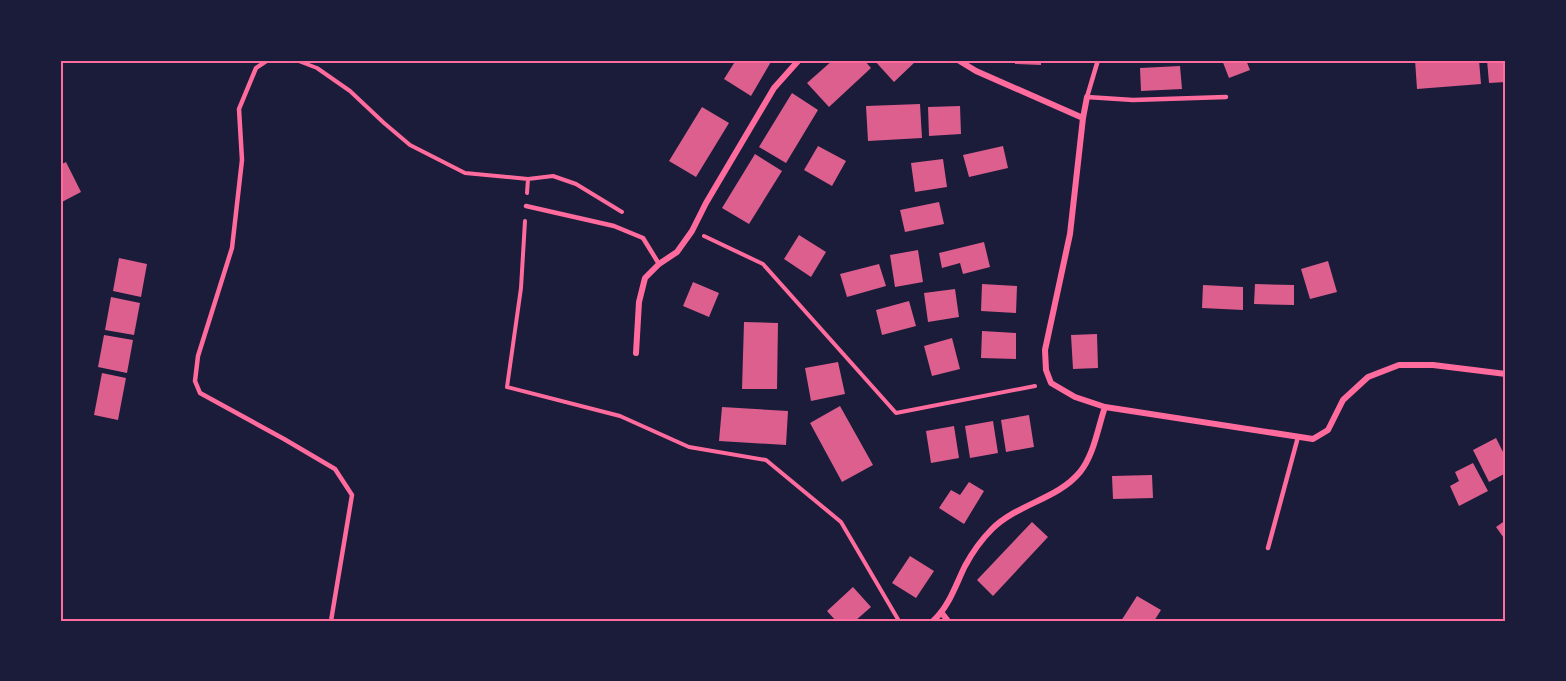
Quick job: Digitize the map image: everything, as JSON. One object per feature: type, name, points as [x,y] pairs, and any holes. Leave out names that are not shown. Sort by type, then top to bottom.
[{"type":"street","points":[[636,353],[639,302],[645,278],[659,264],[677,252],[692,231],[706,202],[774,88],[799,60]]},
{"type":"street","points":[[958,60],[976,71],[1083,118]]},
{"type":"street","points":[[1088,97],[1083,118],[1071,234],[1045,350],[1046,370],[1052,383],[1074,397],[1105,407],[1313,439],[1328,430],[1343,400],[1368,377],[1399,365],[1433,365],[1506,374]]},
{"type":"street","points":[[933,621],[941,612],[967,562],[992,529],[1009,515],[1065,486],[1081,471],[1105,407]]},
{"type":"street","points":[[941,612],[948,621]]},
{"type":"lane","points":[[268,60],[256,68],[239,109],[242,160],[232,248],[198,356],[195,381],[200,393],[335,469],[352,495],[331,621]]},
{"type":"lane","points":[[1098,60],[1088,97],[1133,100],[1226,97]]},
{"type":"lane","points":[[526,206],[614,226],[643,238],[659,264]]},
{"type":"lane","points":[[1268,548],[1298,437]]},
{"type":"path","points":[[296,60],[317,68],[350,90],[410,145],[465,173],[528,178],[554,176],[576,184],[623,212],[643,238]]},
{"type":"path","points":[[528,178],[521,288],[507,387],[620,416],[689,447],[765,460],[841,522],[899,621]]},
{"type":"path","points":[[692,231],[763,264],[896,413],[1052,383]]},
{"type":"building","points":[[736,60],[772,60],[751,96],[724,79]]},
{"type":"building","points":[[833,60],[864,60],[871,68],[829,107],[807,83]]},
{"type":"building","points":[[874,60],[913,60],[915,62],[894,82]]},
{"type":"building","points":[[1015,60],[1041,60],[1041,65],[1015,64]]},
{"type":"building","points":[[1222,60],[1246,60],[1250,70],[1229,78]]},
{"type":"building","points":[[1415,60],[1479,60],[1481,84],[1417,89]]},
{"type":"building","points":[[1487,60],[1506,60],[1506,82],[1489,83]]},
{"type":"building","points":[[1180,66],[1182,89],[1141,91],[1140,68]]},
{"type":"building","points":[[792,93],[818,110],[786,163],[759,147]]},
{"type":"building","points":[[920,104],[922,138],[868,141],[866,106]]},
{"type":"building","points":[[960,106],[961,134],[929,136],[928,107]]},
{"type":"building","points":[[702,107],[729,123],[696,177],[669,161]]},
{"type":"building","points":[[818,146],[846,161],[832,186],[804,170]]},
{"type":"building","points":[[1003,146],[1008,168],[969,177],[963,155]]},
{"type":"building","points":[[755,154],[782,171],[749,224],[722,208]]},
{"type":"building","points":[[943,159],[947,187],[915,192],[911,163]]},
{"type":"building","points":[[66,162],[81,192],[60,203],[60,165]]},
{"type":"building","points":[[939,202],[944,224],[905,232],[900,210]]},
{"type":"building","points":[[799,235],[826,252],[811,277],[784,259]]},
{"type":"building","points":[[984,242],[990,267],[963,274],[960,263],[942,268],[939,253]]},
{"type":"building","points":[[918,250],[923,282],[895,287],[890,255]]},
{"type":"building","points":[[119,258],[147,264],[141,297],[113,291]]},
{"type":"building","points":[[1328,261],[1337,292],[1310,299],[1301,269]]},
{"type":"building","points":[[879,264],[886,286],[847,297],[840,274]]},
{"type":"building","points":[[693,282],[719,293],[709,317],[683,306]]},
{"type":"building","points":[[982,284],[1017,286],[1016,313],[981,311]]},
{"type":"building","points":[[1255,284],[1294,285],[1294,305],[1254,304]]},
{"type":"building","points":[[1203,285],[1243,287],[1243,310],[1202,308]]},
{"type":"building","points":[[955,289],[959,317],[928,322],[924,293]]},
{"type":"building","points":[[111,297],[140,303],[134,335],[105,330]]},
{"type":"building","points":[[909,301],[916,326],[882,335],[876,310]]},
{"type":"building","points":[[744,322],[778,323],[777,389],[742,389]]},
{"type":"building","points":[[982,331],[1016,333],[1016,359],[981,358]]},
{"type":"building","points":[[1097,334],[1098,368],[1073,369],[1071,335]]},
{"type":"building","points":[[104,335],[133,340],[127,373],[98,367]]},
{"type":"building","points":[[952,338],[960,369],[932,376],[924,346]]},
{"type":"building","points":[[838,362],[845,394],[811,401],[805,368]]},
{"type":"building","points":[[102,373],[126,378],[118,420],[94,415]]},
{"type":"building","points":[[840,406],[873,465],[842,482],[810,423]]},
{"type":"building","points":[[722,407],[788,411],[786,445],[719,441]]},
{"type":"building","points":[[1029,415],[1034,447],[1006,452],[1001,420]]},
{"type":"building","points":[[993,421],[998,453],[970,458],[965,426]]},
{"type":"building","points":[[954,426],[959,458],[931,463],[926,431]]},
{"type":"building","points":[[1496,438],[1506,458],[1506,473],[1489,482],[1473,450]]},
{"type":"building","points":[[1473,463],[1488,491],[1459,506],[1450,486],[1459,481],[1455,472]]},
{"type":"building","points":[[1152,475],[1153,498],[1113,499],[1112,476]]},
{"type":"building","points":[[969,482],[984,491],[964,524],[939,508],[951,490],[960,495]]},
{"type":"building","points":[[1506,520],[1506,541],[1496,527]]},
{"type":"building","points":[[1032,522],[1048,537],[993,596],[977,580]]},
{"type":"building","points":[[910,556],[934,571],[916,598],[892,583]]},
{"type":"building","points":[[853,587],[871,607],[855,621],[836,621],[827,611]]},
{"type":"building","points":[[1137,596],[1161,610],[1154,621],[1121,621]]}]
